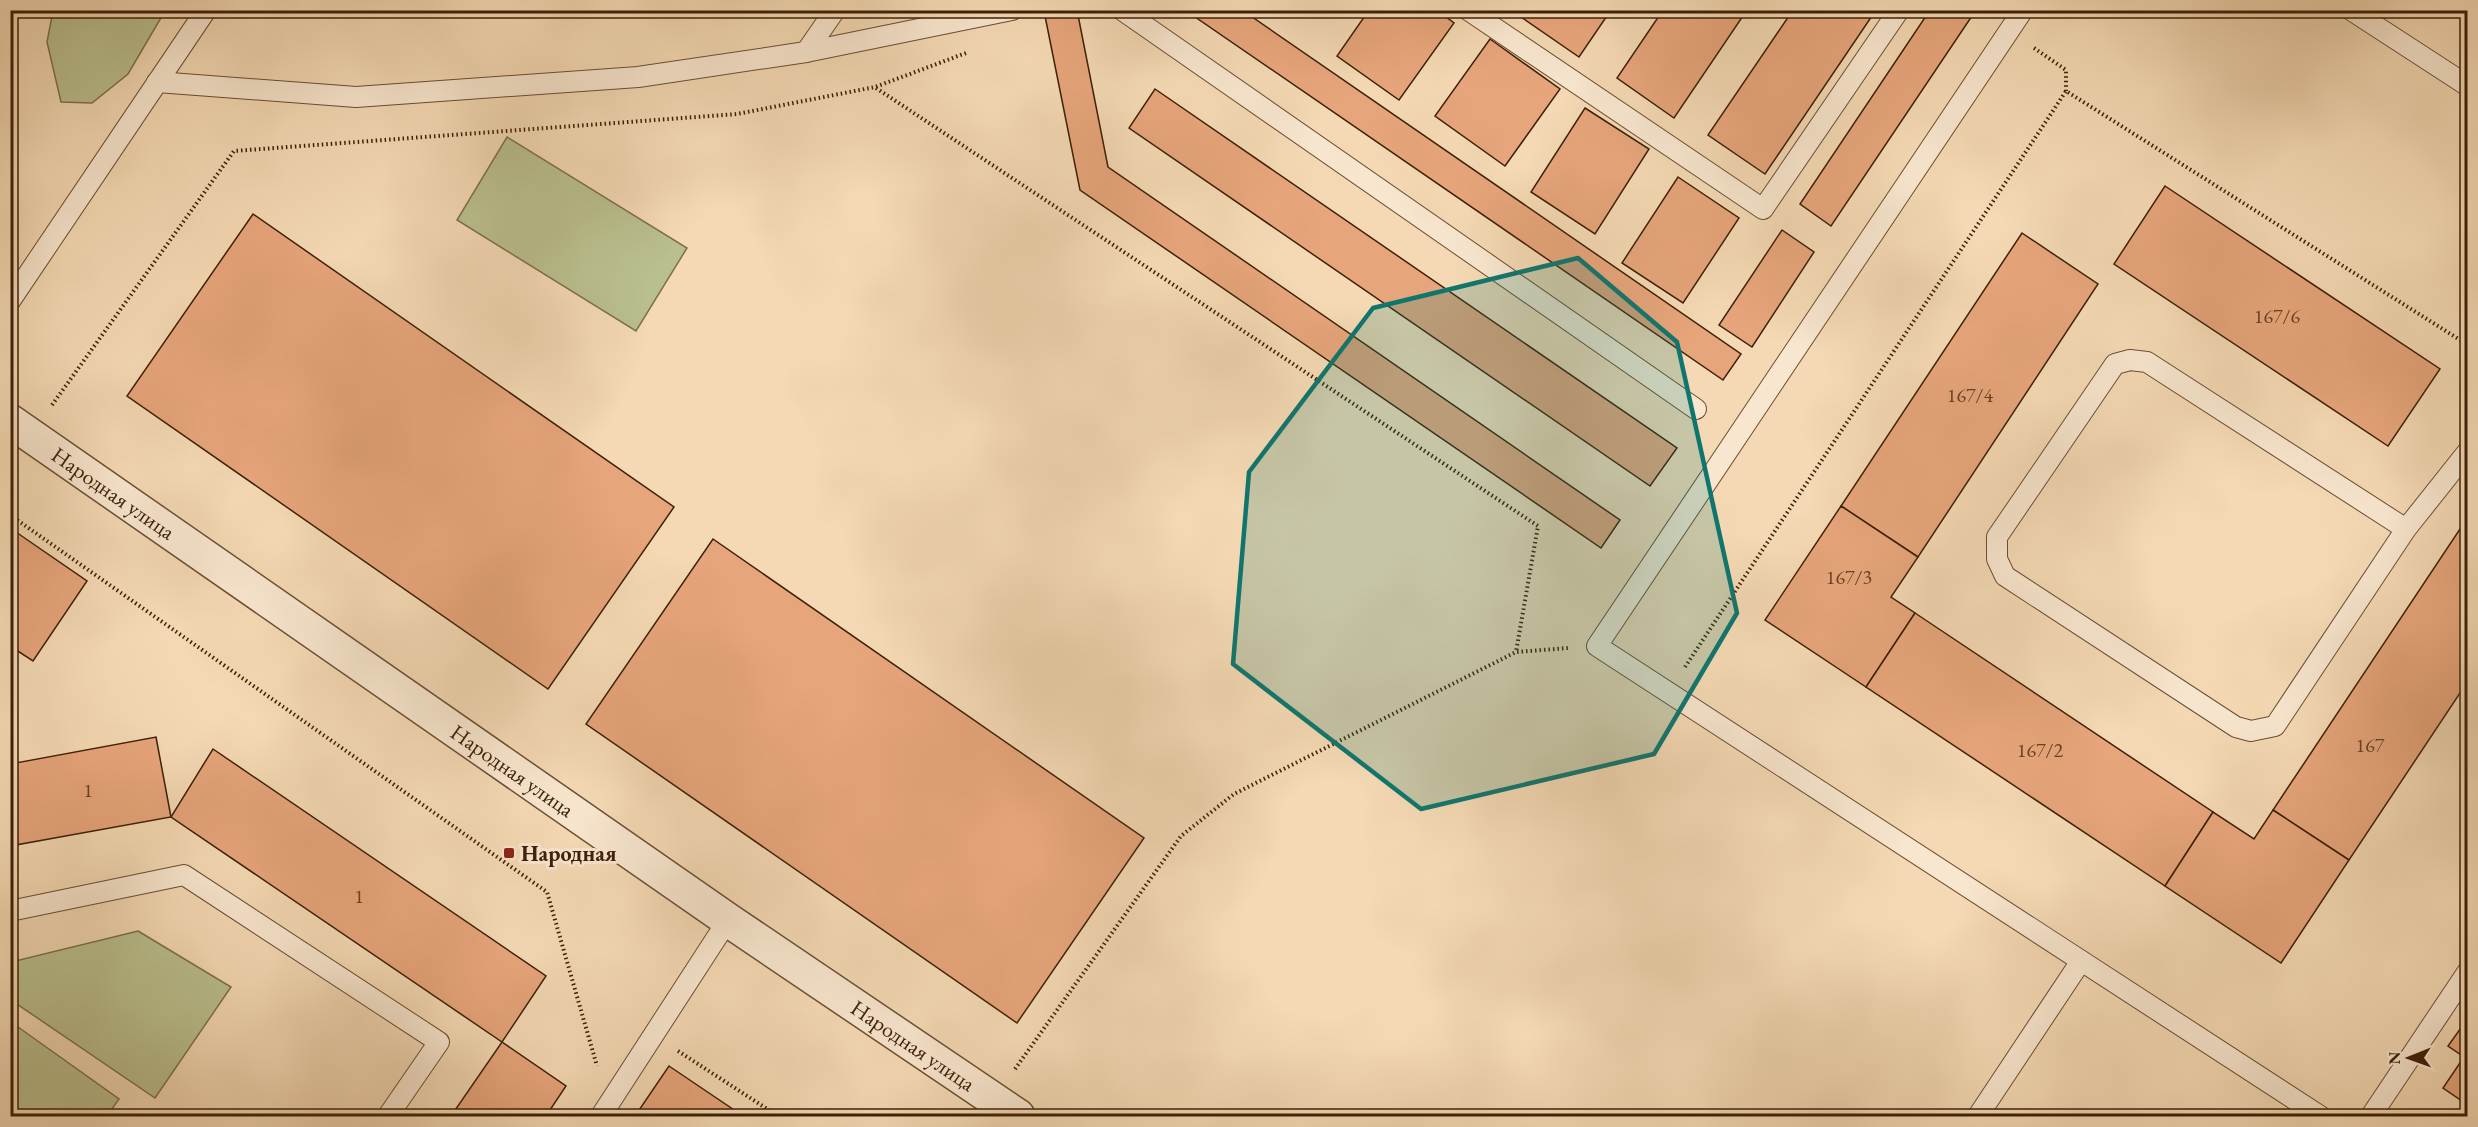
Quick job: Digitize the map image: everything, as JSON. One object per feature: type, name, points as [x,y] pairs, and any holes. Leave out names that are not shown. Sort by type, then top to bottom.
[{"type":"street","name":"Народная улица","points":[[21,428],[728,920],[1006,1108]]},
{"type":"lane","points":[[10,301],[206,10]]},
{"type":"lane","points":[[806,52],[835,10]]},
{"type":"lane","points":[[157,82],[356,97],[638,77],[806,52],[1012,10]]},
{"type":"lane","points":[[1122,10],[1696,410]]},
{"type":"lane","points":[[1468,10],[1763,209],[1899,10]]},
{"type":"lane","points":[[2023,10],[1597,646],[2320,1116]]},
{"type":"lane","points":[[2351,10],[2468,86]]},
{"type":"lane","points":[[2406,529],[2147,362],[2130,360],[2115,364],[1997,537],[1997,559],[2005,576],[2236,727],[2251,731],[2275,726],[2406,529],[2468,451]]},
{"type":"lane","points":[[10,911],[184,875],[440,1042],[388,1116]]},
{"type":"lane","points":[[604,1111],[728,920]]},
{"type":"lane","points":[[1978,1116],[2081,961]]},
{"type":"lane","points":[[2371,1116],[2468,971]]},
{"type":"path","points":[[1669,693],[2066,91],[2066,70],[2010,31]]},
{"type":"path","points":[[21,428],[234,151],[737,114],[875,87],[974,50]]},
{"type":"path","points":[[875,87],[1538,526],[1516,652]]},
{"type":"path","points":[[2066,91],[2468,345]]},
{"type":"path","points":[[10,515],[547,892],[604,1111]]},
{"type":"path","points":[[1006,1108],[1181,836],[1234,794],[1516,652],[1597,646]]},
{"type":"path","points":[[672,1048],[778,1116]]},
{"type":"highlighted area","points":[[1578,258],[1677,342],[1737,613],[1654,754],[1421,809],[1233,664],[1249,472],[1373,308]]},
{"type":"green space","points":[[53,10],[165,11],[128,74],[92,103],[61,102],[47,42]]},
{"type":"green space","points":[[507,137],[687,248],[636,331],[457,220]]},
{"type":"green space","points":[[138,931],[231,987],[155,1098],[11,1000],[11,962]]},
{"type":"green space","points":[[11,1022],[119,1099],[107,1116],[11,1116]]},
{"type":"building","points":[[1077,10],[1108,167],[1620,520],[1601,548],[1080,190],[1045,16]]},
{"type":"building","points":[[1185,10],[1242,10],[1741,354],[1723,380]]},
{"type":"building","points":[[1369,10],[1437,10],[1454,23],[1399,100],[1337,56]]},
{"type":"building","points":[[1526,10],[1611,10],[1579,57],[1521,17]]},
{"type":"building","points":[[1663,10],[1747,10],[1674,118],[1617,78]]},
{"type":"building","points":[[1793,10],[1876,10],[1765,174],[1708,135]]},
{"type":"building","points":[[1930,10],[1976,10],[1831,226],[1800,204]]},
{"type":"building","points":[[1490,39],[1560,89],[1505,166],[1435,116]]},
{"type":"building","points":[[1155,89],[1677,448],[1650,486],[1129,128]]},
{"type":"building","points":[[1585,108],[1649,149],[1595,234],[1531,192]]},
{"type":"building","points":[[1678,177],[1739,218],[1683,303],[1622,263]]},
{"type":"building","points":[[2165,186],[2440,369],[2388,446],[2114,264]]},
{"type":"building","points":[[253,214],[674,507],[548,689],[127,396]]},
{"type":"building","points":[[1782,230],[1814,252],[1752,347],[1719,325]]},
{"type":"building","points":[[2022,233],[2098,284],[1918,557],[1841,506]]},
{"type":"building","points":[[1841,506],[1918,557],[1891,597],[1915,613],[1866,687],[1765,620]]},
{"type":"building","points":[[2468,517],[2468,681],[2349,860],[2273,810]]},
{"type":"building","points":[[13,530],[87,581],[33,661],[10,646],[10,534]]},
{"type":"building","points":[[713,539],[1144,838],[1017,1023],[586,724]]},
{"type":"building","points":[[1915,613],[2213,812],[2165,886],[1866,687]]},
{"type":"building","points":[[156,737],[171,817],[10,846],[10,764]]},
{"type":"building","points":[[213,749],[546,976],[502,1042],[171,817]]},
{"type":"building","points":[[2273,810],[2349,860],[2281,963],[2165,886],[2213,812],[2254,839]]},
{"type":"building","points":[[2468,1018],[2468,1105],[2443,1088],[2464,1057],[2448,1046]]},
{"type":"building","points":[[502,1042],[566,1086],[546,1116],[451,1116]]},
{"type":"building","points":[[669,1066],[743,1116],[635,1116]]},
{"type":"place","name":"Народная","points":[[509,853]]}]
